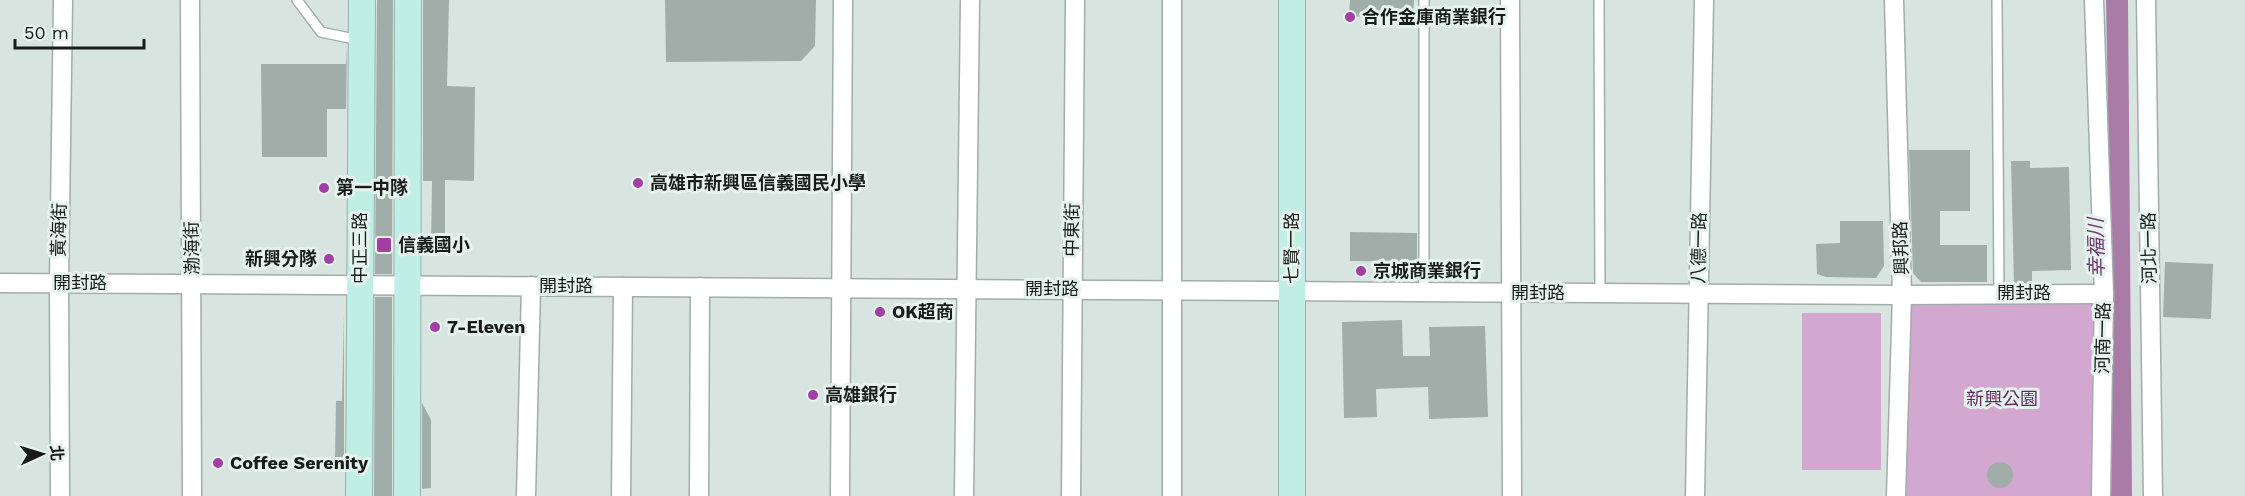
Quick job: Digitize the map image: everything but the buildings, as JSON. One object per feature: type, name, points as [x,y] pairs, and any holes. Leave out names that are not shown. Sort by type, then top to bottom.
[{"type":"street","name":"黃海街","points":[[60,496],[59,283],[63,0]]},
{"type":"street","name":"渤海街","points":[[190,0],[193,284],[192,496]]},
{"type":"street","name":"中正三路","points":[[359,496],[362,0]]},
{"type":"street","points":[[407,496],[408,0]]},
{"type":"street","points":[[840,496],[843,0]]},
{"type":"street","points":[[964,496],[970,0]]},
{"type":"street","name":"中東街","points":[[1071,496],[1075,0]]},
{"type":"street","points":[[1172,0],[1170,290],[1172,496]]},
{"type":"street","name":"七賢一路","points":[[1292,0],[1292,496]]},
{"type":"street","points":[[1510,0],[1512,496]]},
{"type":"street","name":"八德一路","points":[[1695,496],[1704,0]]},
{"type":"street","name":"興邦路","points":[[1894,0],[1902,295],[1896,496]]},
{"type":"street","name":"河南一路","points":[[2094,0],[2104,294],[2101,496]]},
{"type":"street","name":"河北一路","points":[[2145,0],[2153,496]]},
{"type":"street","name":"開封路","points":[[0,283],[1902,295],[2104,294]]},
{"type":"street","points":[[526,496],[531,286]]},
{"type":"street","points":[[621,496],[623,287]]},
{"type":"street","points":[[699,496],[700,287]]},
{"type":"lane","points":[[297,0],[321,32],[362,41]]},
{"type":"lane","points":[[1424,292],[1425,0]]},
{"type":"lane","points":[[1599,0],[1600,293]]},
{"type":"lane","points":[[1997,0],[1999,293]]},
{"type":"green space","name":"新興公園","points":[[1911,302],[2099,302],[2094,496],[1906,496]]},
{"type":"green space","points":[[1802,313],[1881,313],[1881,470],[1802,470]]},
{"type":"shaded area","name":"幸福川","points":[[2106,0],[2128,0],[2132,496],[2110,496],[2111,274]]},
{"type":"place","name":"合作金庫商業銀行","points":[[1350,17]]},
{"type":"place","name":"高雄市新興區信義國民小學","points":[[638,183]]},
{"type":"place","name":"第一中隊","points":[[324,188]]},
{"type":"place","name":"信義國小","points":[[384,245]]},
{"type":"place","name":"新興分隊","points":[[329,259]]},
{"type":"place","name":"京城商業銀行","points":[[1361,271]]},
{"type":"place","name":"OK超商","points":[[880,312]]},
{"type":"place","name":"7-Eleven","points":[[435,327]]},
{"type":"place","name":"高雄銀行","points":[[813,395]]},
{"type":"place","name":"Coffee Serenity","points":[[218,463]]}]
